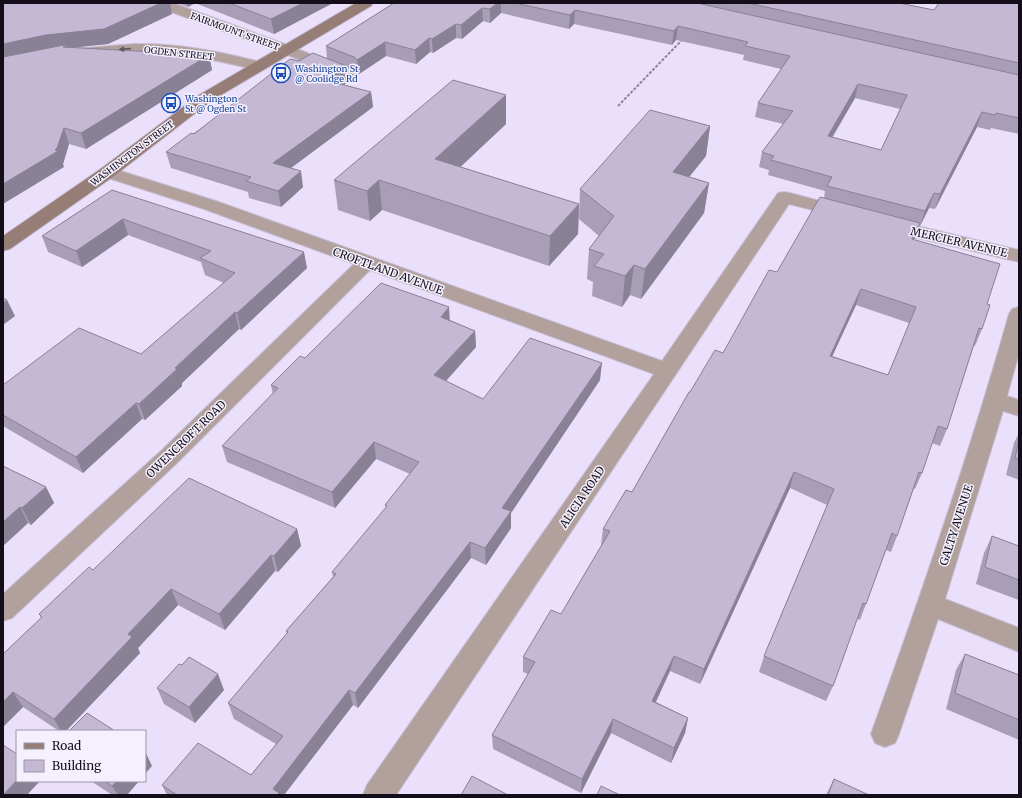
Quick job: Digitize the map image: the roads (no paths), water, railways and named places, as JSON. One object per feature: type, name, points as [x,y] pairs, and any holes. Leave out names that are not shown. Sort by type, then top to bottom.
[{"type":"main road","name":"WASHINGTON STREET","points":[[3,245],[108,172],[205,98],[366,3]]},
{"type":"street","name":"FAIRMOUNT STREET","points":[[160,3],[288,50],[350,76]]},
{"type":"street","name":"OGDEN STREET","points":[[73,53],[131,48],[162,49],[202,53],[260,66]]},
{"type":"street","name":"CROFTLAND AVENUE","points":[[108,172],[210,205],[366,263],[667,371]]},
{"type":"street","name":"MERCIER AVENUE","points":[[784,197],[942,239],[1019,256]]},
{"type":"street","name":"ALICIA ROAD","points":[[378,795],[784,197]]},
{"type":"street","name":"OWENCROFT ROAD","points":[[3,610],[170,456],[366,263]]},
{"type":"street","name":"GALTY AVENUE","points":[[885,734],[931,605],[996,400],[1019,314]]},
{"type":"street","points":[[996,400],[1019,408]]},
{"type":"street","points":[[931,605],[1019,640]]},
{"type":"place","name":"Washington St @ Coolidge Rd","points":[[281,73]]},
{"type":"place","name":"Washington St @ Ogden St","points":[[171,103]]}]
